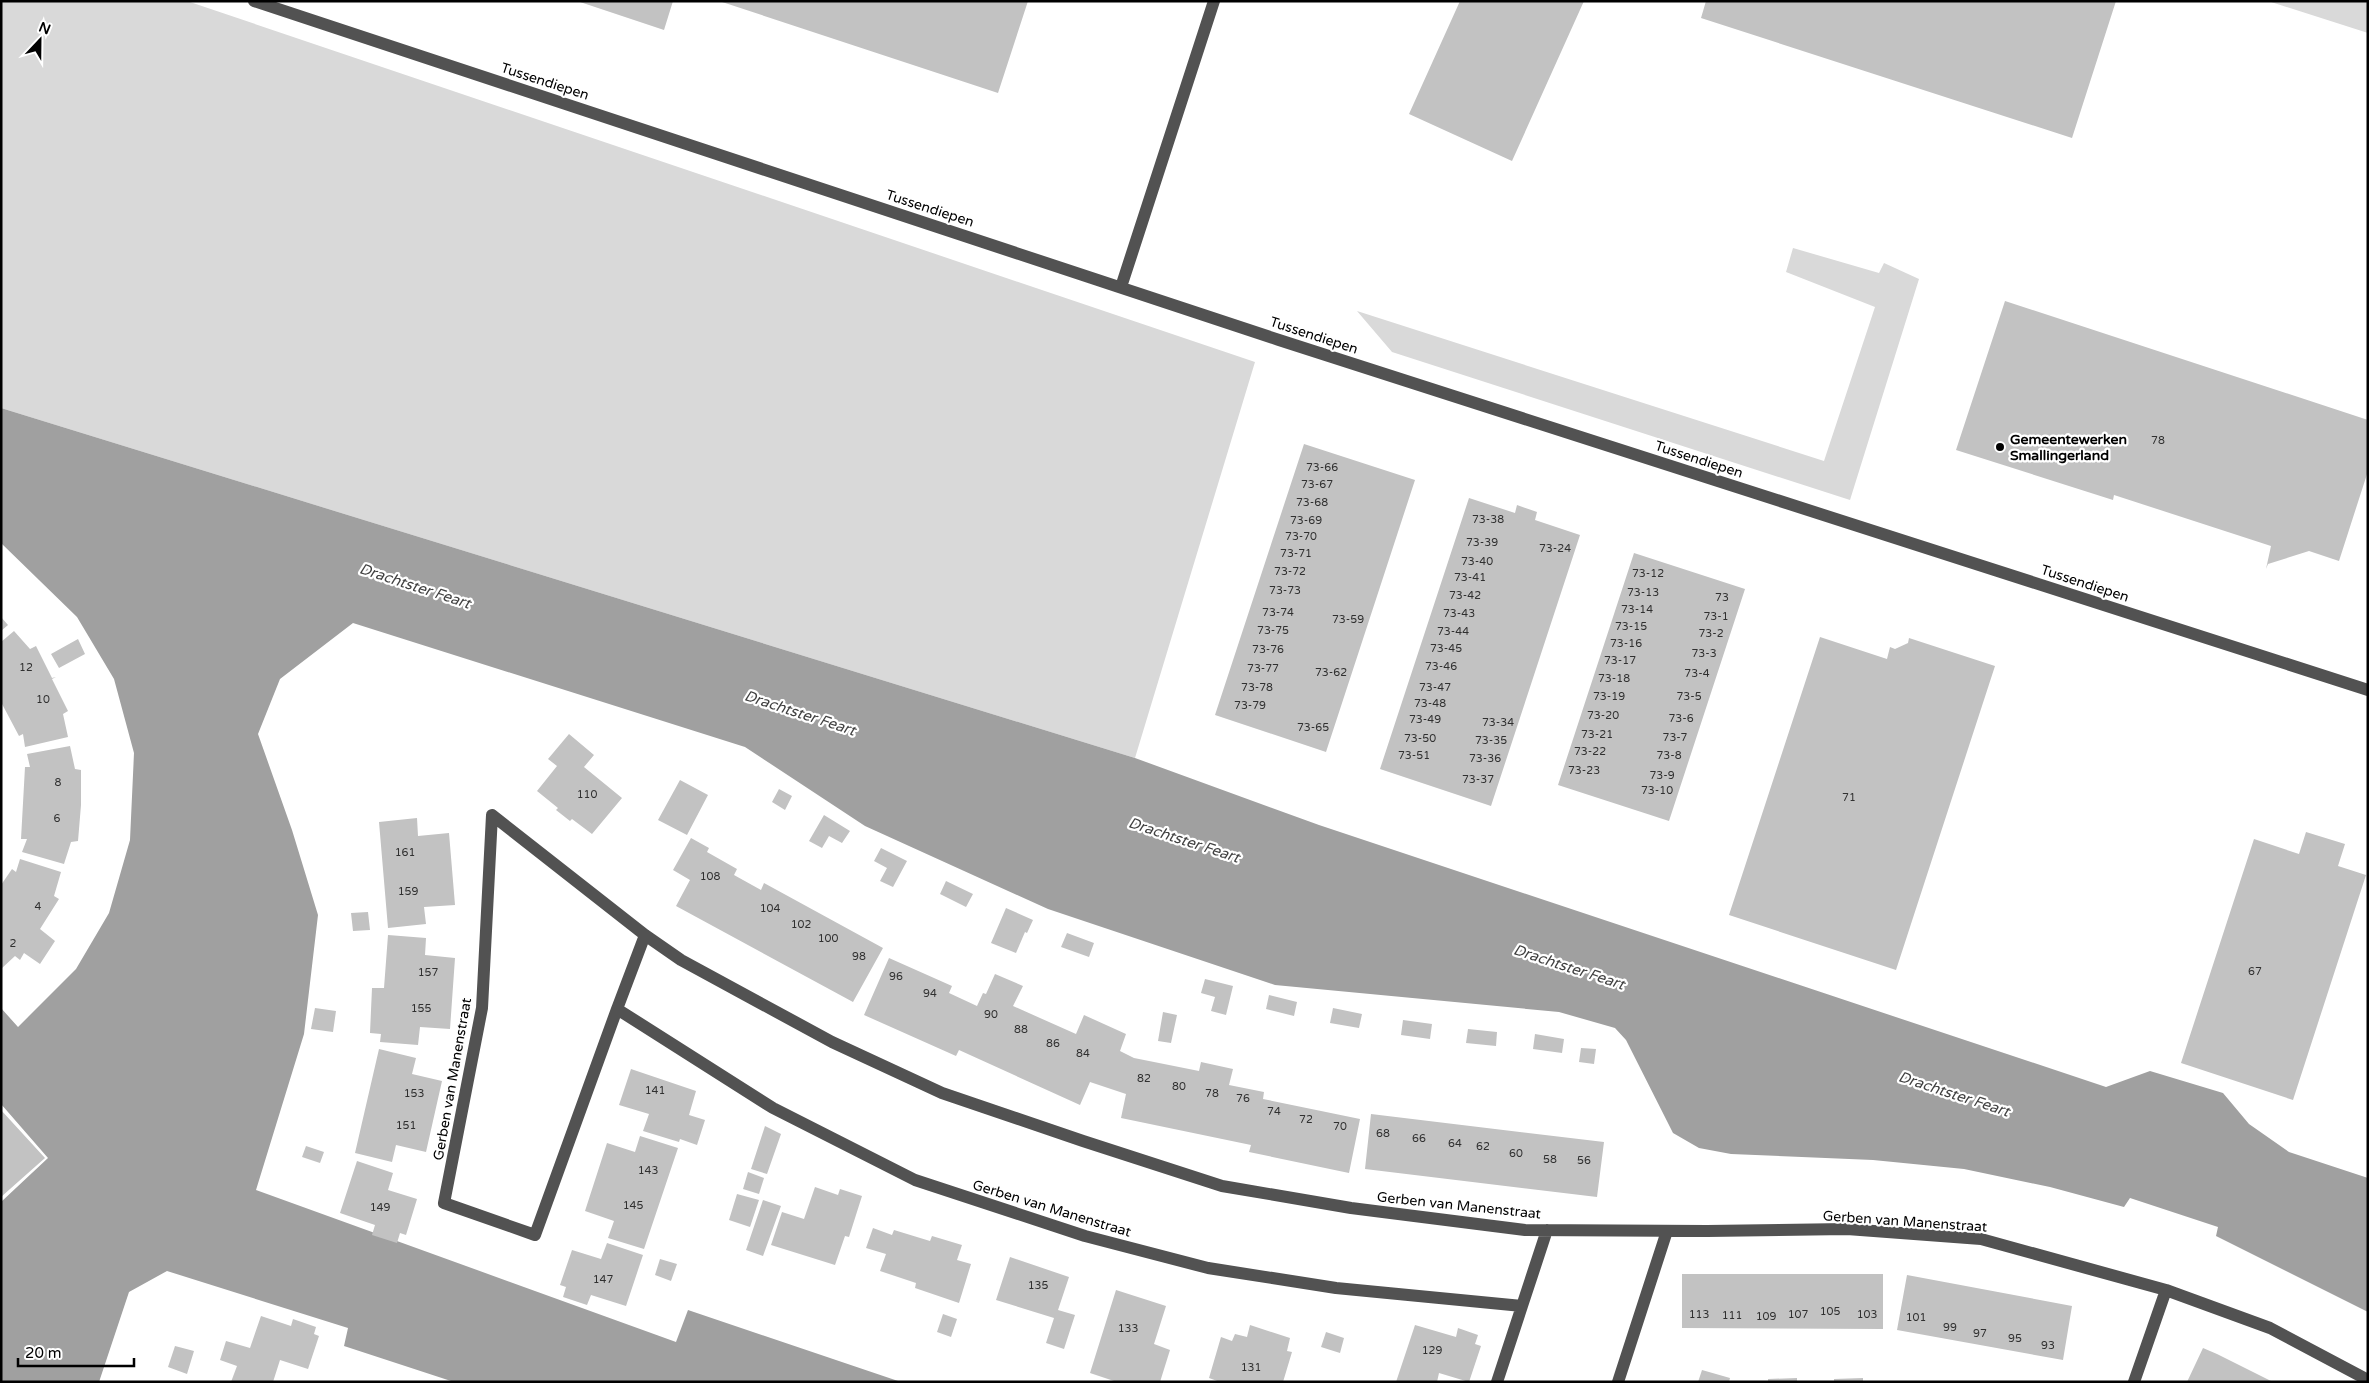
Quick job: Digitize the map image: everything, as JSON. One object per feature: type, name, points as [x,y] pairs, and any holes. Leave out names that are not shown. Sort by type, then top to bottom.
[{"type":"street","name":"Tussendiepen","points":[[254,1],[1121,287],[2368,690]]},
{"type":"street","points":[[1121,287],[1214,1]]},
{"type":"street","name":"Gerben van Manenstraat","points":[[645,935],[535,1236],[444,1203],[482,1008],[492,815],[645,935],[681,960],[832,1042],[942,1093],[1082,1142],[1222,1186],[1351,1208],[1525,1230],[1847,1229],[1982,1239],[2166,1290],[2270,1328],[2368,1380]]},
{"type":"street","name":"Gerben van Manenstraat","points":[[618,1009],[773,1108],[915,1180],[1085,1236],[1208,1268],[1336,1288],[1522,1306]]},
{"type":"street","name":"Gerben van Manenstraat","points":[[1497,1382],[1547,1230]]},
{"type":"street","points":[[1618,1382],[1667,1231]]},
{"type":"street","points":[[2134,1382],[2166,1290]]},
{"type":"shaded area","points":[[1,1],[187,1],[1255,362],[1135,758],[1,408]]},
{"type":"shaded area","points":[[2268,1],[2368,1],[2368,33]]},
{"type":"shaded area","points":[[1793,248],[1879,273],[1884,263],[1919,279],[1850,500],[1392,352],[1357,311],[1824,461],[1875,307],[1786,272]]},
{"type":"water","name":"Drachtster Feart","points":[[1,408],[1135,758],[1319,825],[2106,1087],[2150,1071],[2223,1093],[2249,1124],[2289,1152],[2368,1178],[2368,1312],[2216,1236],[2218,1227],[2130,1198],[2124,1207],[2050,1187],[1964,1169],[1873,1160],[1731,1154],[1699,1148],[1673,1133],[1626,1040],[1615,1028],[1559,1012],[1275,985],[1048,909],[865,826],[745,747],[353,623],[280,679],[258,734],[292,830],[318,915],[304,1034],[256,1190],[676,1342],[688,1310],[901,1382],[454,1382],[344,1346],[348,1328],[167,1271],[129,1292],[99,1382],[1,1382],[1,1202],[48,1158],[1,1104],[1,1008],[18,1027],[76,969],[109,913],[130,840],[134,753],[114,679],[77,617],[1,543]]},
{"type":"building","points":[[577,1],[673,1],[664,30]]},
{"type":"building","points":[[719,1],[1028,1],[998,93]]},
{"type":"building","points":[[1460,1],[1584,1],[1512,161],[1409,114]]},
{"type":"building","points":[[1706,1],[2116,1],[2072,138],[1701,18]]},
{"type":"building","points":[[2005,301],[2368,420],[2368,471],[2339,561],[2309,551],[2268,564],[2266,569],[2271,546],[2114,495],[2113,500],[1956,450]]},
{"type":"building","points":[[1304,444],[1415,480],[1326,752],[1215,715]]},
{"type":"building","points":[[1469,498],[1515,513],[1517,505],[1537,512],[1535,520],[1580,535],[1491,806],[1380,769]]},
{"type":"building","points":[[1634,553],[1745,589],[1669,821],[1558,785]]},
{"type":"building","points":[[1,617],[8,625],[1,631]]},
{"type":"building","points":[[14,631],[30,649],[36,646],[52,678],[56,677],[52,679],[68,711],[63,714],[68,737],[25,747],[23,734],[19,736],[1,702],[1,642]]},
{"type":"building","points":[[1820,637],[1887,659],[1890,647],[1895,649],[1908,643],[1909,638],[1995,666],[1896,970],[1729,915]]},
{"type":"building","points":[[78,639],[85,654],[59,668],[51,654]]},
{"type":"building","points":[[569,734],[594,755],[584,767],[622,798],[592,834],[572,819],[570,821],[556,810],[558,808],[537,791],[557,766],[548,759]]},
{"type":"building","points":[[70,746],[75,769],[81,770],[81,805],[78,841],[71,842],[64,864],[22,852],[27,839],[21,839],[25,767],[30,767],[27,754]]},
{"type":"building","points":[[680,780],[708,795],[687,835],[658,820]]},
{"type":"building","points":[[779,789],[792,796],[785,810],[772,802]]},
{"type":"building","points":[[824,815],[850,831],[842,843],[829,836],[822,848],[809,841]]},
{"type":"building","points":[[417,818],[418,836],[449,833],[455,905],[424,907],[426,924],[388,928],[379,822]]},
{"type":"building","points":[[2306,832],[2345,844],[2338,866],[2366,875],[2293,1100],[2181,1063],[2254,839],[2299,854]]},
{"type":"building","points":[[691,838],[709,848],[707,852],[737,869],[734,875],[761,890],[764,883],[883,948],[853,1002],[676,906],[690,880],[673,870]]},
{"type":"building","points":[[881,848],[907,861],[893,887],[880,881],[887,868],[874,861]]},
{"type":"building","points":[[20,859],[61,872],[54,896],[59,899],[40,929],[55,941],[40,964],[24,953],[20,960],[15,956],[1,969],[1,885],[12,869],[16,872]]},
{"type":"building","points":[[946,881],[973,894],[966,907],[940,894]]},
{"type":"building","points":[[1006,908],[1033,920],[1027,933],[1025,932],[1016,953],[991,943]]},
{"type":"building","points":[[368,912],[370,930],[353,931],[351,913]]},
{"type":"building","points":[[1067,933],[1094,943],[1089,957],[1061,947]]},
{"type":"building","points":[[388,935],[426,938],[425,955],[455,958],[450,1029],[420,1027],[418,1045],[380,1042],[381,1034],[370,1033],[372,988],[384,988]]},
{"type":"building","points":[[889,958],[952,986],[949,993],[977,1006],[983,993],[986,994],[995,974],[1023,986],[1013,1006],[1076,1034],[1084,1015],[1126,1034],[1120,1051],[1134,1058],[1199,1071],[1201,1062],[1233,1069],[1229,1085],[1264,1092],[1263,1099],[1360,1119],[1349,1173],[1249,1152],[1251,1145],[1121,1118],[1126,1094],[1090,1082],[1080,1105],[959,1050],[956,1056],[864,1015]]},
{"type":"building","points":[[1205,979],[1233,986],[1226,1015],[1211,1011],[1215,997],[1201,993]]},
{"type":"building","points":[[1269,995],[1297,1002],[1294,1016],[1266,1009]]},
{"type":"building","points":[[315,1008],[336,1011],[333,1032],[311,1029]]},
{"type":"building","points":[[1333,1008],[1362,1014],[1359,1028],[1330,1023]]},
{"type":"building","points":[[1163,1012],[1177,1015],[1171,1043],[1158,1041]]},
{"type":"building","points":[[1403,1020],[1432,1024],[1430,1039],[1401,1035]]},
{"type":"building","points":[[1468,1029],[1497,1032],[1496,1046],[1466,1043]]},
{"type":"building","points":[[1535,1034],[1564,1039],[1562,1053],[1533,1049]]},
{"type":"building","points":[[1581,1048],[1596,1049],[1594,1064],[1579,1062]]},
{"type":"building","points":[[379,1049],[416,1058],[412,1074],[442,1081],[426,1152],[396,1145],[392,1162],[355,1153]]},
{"type":"building","points":[[631,1069],[696,1091],[689,1115],[705,1120],[697,1145],[680,1139],[679,1142],[643,1131],[649,1114],[619,1105]]},
{"type":"building","points":[[1,1110],[45,1158],[1,1197]]},
{"type":"building","points":[[1371,1114],[1604,1142],[1597,1197],[1365,1169]]},
{"type":"building","points":[[765,1126],[781,1134],[767,1174],[751,1169]]},
{"type":"building","points":[[640,1136],[678,1148],[644,1249],[608,1238],[614,1221],[585,1211],[607,1143],[635,1152]]},
{"type":"building","points":[[306,1146],[324,1152],[320,1163],[302,1157]]},
{"type":"building","points":[[357,1161],[393,1173],[388,1190],[417,1199],[406,1235],[400,1233],[397,1243],[372,1235],[375,1225],[340,1213]]},
{"type":"building","points":[[748,1172],[764,1178],[759,1194],[743,1189]]},
{"type":"building","points":[[815,1187],[838,1195],[840,1189],[862,1196],[849,1237],[845,1236],[835,1265],[771,1245],[782,1212],[804,1219]]},
{"type":"building","points":[[737,1194],[759,1200],[750,1227],[729,1220]]},
{"type":"building","points":[[763,1200],[781,1206],[763,1256],[746,1250]]},
{"type":"building","points":[[873,1228],[892,1235],[894,1230],[930,1241],[932,1236],[962,1245],[957,1260],[971,1264],[959,1303],[915,1288],[916,1283],[880,1271],[886,1254],[866,1248]]},
{"type":"building","points":[[607,1243],[643,1255],[626,1306],[591,1295],[587,1305],[563,1297],[566,1287],[560,1285],[572,1250],[601,1259]]},
{"type":"building","points":[[1010,1257],[1069,1277],[1058,1310],[1075,1315],[1064,1349],[1046,1343],[1054,1318],[996,1300]]},
{"type":"building","points":[[660,1259],[677,1264],[671,1281],[655,1275]]},
{"type":"building","points":[[1682,1274],[1883,1274],[1883,1329],[1682,1328]]},
{"type":"building","points":[[1907,1275],[2072,1306],[2063,1360],[1897,1330]]},
{"type":"building","points":[[1116,1290],[1166,1306],[1154,1344],[1170,1350],[1160,1382],[1117,1382],[1090,1373]]},
{"type":"building","points":[[943,1314],[957,1319],[951,1337],[937,1332]]},
{"type":"building","points":[[261,1316],[291,1326],[293,1319],[316,1327],[314,1334],[319,1336],[308,1369],[280,1360],[273,1382],[231,1382],[237,1366],[220,1360],[226,1341],[250,1348]]},
{"type":"building","points":[[1250,1325],[1290,1338],[1287,1351],[1292,1352],[1283,1382],[1220,1382],[1209,1378],[1221,1337],[1232,1341],[1235,1334],[1247,1337]]},
{"type":"building","points":[[1415,1325],[1456,1337],[1458,1328],[1478,1335],[1475,1344],[1481,1346],[1469,1382],[1439,1373],[1437,1382],[1396,1382]]},
{"type":"building","points":[[1326,1332],[1344,1338],[1340,1353],[1321,1347]]},
{"type":"building","points":[[175,1346],[194,1351],[187,1374],[168,1367]]},
{"type":"building","points":[[2203,1348],[2217,1354],[2273,1382],[2187,1382]]},
{"type":"building","points":[[1702,1370],[1730,1378],[1729,1382],[1698,1382]]},
{"type":"building","points":[[1797,1378],[1797,1382],[1768,1382],[1768,1379]]},
{"type":"building","points":[[1863,1378],[1863,1382],[1834,1382],[1834,1379]]},
{"type":"place","name":"Gemeentewerken Smallingerland","points":[[2000,447]]}]
